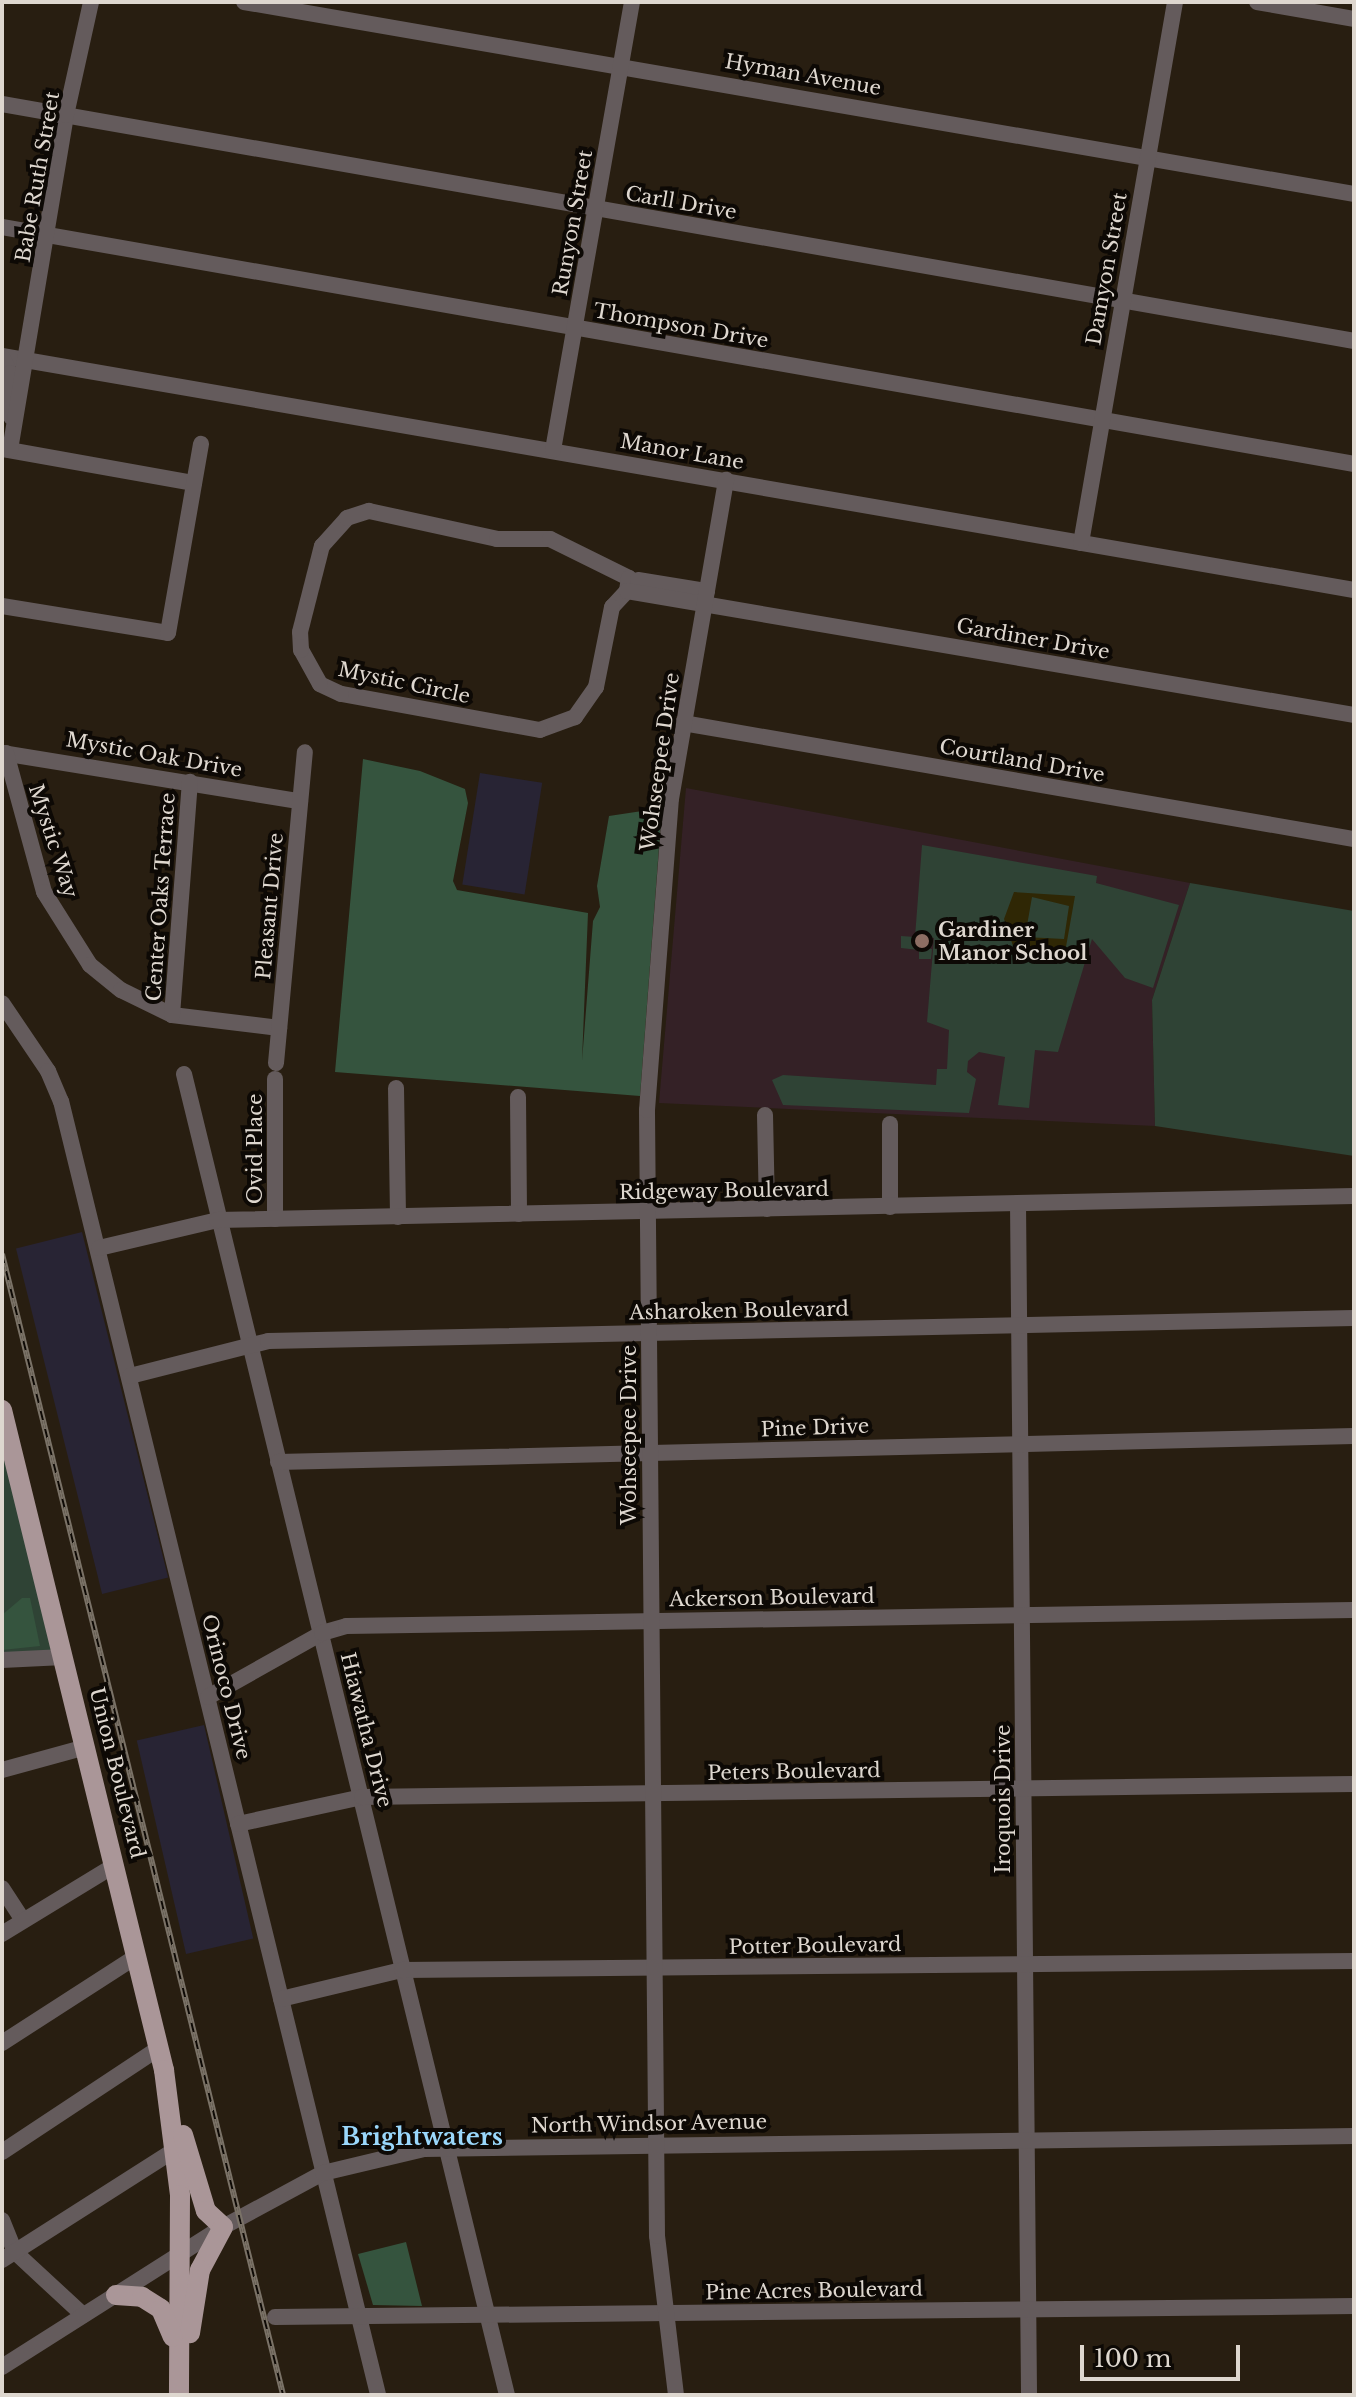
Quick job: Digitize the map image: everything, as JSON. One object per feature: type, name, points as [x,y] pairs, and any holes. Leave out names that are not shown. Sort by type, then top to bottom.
[{"type":"main road","name":"Union Boulevard","points":[[2,1410],[164,2070],[176,2149],[182,2252]]},
{"type":"main road","points":[[164,2070],[206,2211],[223,2227],[196,2282],[180,2389]]},
{"type":"main road","points":[[180,2389],[182,2252]]},
{"type":"main road","points":[[116,2295],[142,2297],[170,2321],[180,2389]]},
{"type":"street","name":"Babe Ruth Street","points":[[8,447],[27,359],[66,115],[91,2]]},
{"type":"street","name":"Hyman Avenue","points":[[244,2],[622,64],[1354,194]]},
{"type":"street","name":"Runyon Street","points":[[553,450],[632,2]]},
{"type":"street","name":"Damyon Street","points":[[1081,543],[1175,2]]},
{"type":"street","points":[[1257,2],[1354,19]]},
{"type":"street","name":"Carll Drive","points":[[2,104],[1354,341]]},
{"type":"street","name":"Thompson Drive","points":[[2,227],[1354,464]]},
{"type":"street","points":[[2,356],[10,373],[8,447],[194,483]]},
{"type":"street","name":"Manor Lane","points":[[2,356],[1354,590]]},
{"type":"street","points":[[2,606],[168,633],[201,444]]},
{"type":"street","name":"Wohseepee Drive","points":[[676,2395],[665,2314],[657,2144],[647,1110],[671,799],[726,480]]},
{"type":"street","name":"Mystic Circle","points":[[628,584],[612,607],[596,687],[587,703],[575,717],[540,730],[341,694],[320,684],[301,650],[300,632],[322,546],[347,518],[369,511],[497,539],[550,539],[628,584],[706,597]]},
{"type":"street","name":"Gardiner Drive","points":[[706,597],[1354,715]]},
{"type":"street","name":"Courtland Drive","points":[[683,723],[1354,839]]},
{"type":"street","name":"Pleasant Drive","points":[[275,1071],[305,752]]},
{"type":"street","name":"Mystic Oak Drive","points":[[4,753],[300,801]]},
{"type":"street","name":"Mystic Way","points":[[4,753],[44,892],[66,934],[90,965],[121,990],[172,1015],[279,1028]]},
{"type":"street","name":"Center Oaks Terrace","points":[[172,1015],[190,782]]},
{"type":"street","name":"Orinoco Drive","points":[[2,1003],[48,1071],[61,1101],[378,2395]]},
{"type":"street","name":"Ovid Place","points":[[275,1071],[275,1219]]},
{"type":"street","name":"Hiawatha Drive","points":[[184,1074],[217,1220],[251,1345],[402,1970],[450,2147],[507,2395]]},
{"type":"street","points":[[396,1088],[398,1217]]},
{"type":"street","points":[[518,1097],[519,1214]]},
{"type":"street","points":[[765,1115],[767,1209]]},
{"type":"street","points":[[890,1124],[890,1207]]},
{"type":"street","name":"Ridgeway Boulevard","points":[[99,1248],[217,1220],[1354,1196]]},
{"type":"street","name":"Iroquois Drive","points":[[1018,1203],[1029,2395]]},
{"type":"street","name":"Asharoken Boulevard","points":[[130,1376],[251,1345],[1354,1318]]},
{"type":"street","name":"Pine Drive","points":[[278,1462],[1354,1436]]},
{"type":"street","name":"Ackerson Boulevard","points":[[208,1697],[322,1633],[382,1624],[1354,1610]]},
{"type":"street","points":[[2,1660],[64,1657]]},
{"type":"street","points":[[2,1770],[86,1747]]},
{"type":"street","name":"Peters Boulevard","points":[[238,1824],[362,1797],[1354,1784]]},
{"type":"street","points":[[2,1934],[115,1865]]},
{"type":"street","points":[[2,1888],[23,1920]]},
{"type":"street","points":[[2,2043],[137,1956]]},
{"type":"street","name":"Potter Boulevard","points":[[281,1999],[402,1970],[1354,1961]]},
{"type":"street","points":[[2,2152],[159,2048]]},
{"type":"street","name":"North Windsor Avenue","points":[[2,2367],[223,2227],[323,2173],[450,2147],[1354,2136]]},
{"type":"street","points":[[9,2256],[176,2149]]},
{"type":"street","points":[[2,2220],[9,2256],[83,2315]]},
{"type":"street","name":"Pine Acres Boulevard","points":[[275,2317],[1354,2306]]},
{"type":"shaded area","points":[[480,773],[542,783],[525,894],[462,885]]},
{"type":"shaded area","name":"Gardiner Manor School","points":[[686,788],[1190,883],[1152,1000],[1155,1126],[659,1103]]},
{"type":"shaded area","points":[[82,1232],[168,1577],[102,1594],[16,1248]]},
{"type":"shaded area","points":[[204,1725],[253,1938],[186,1954],[137,1741]]},
{"type":"green space","points":[[363,759],[420,771],[465,789],[468,803],[453,881],[457,890],[588,913],[582,1061],[593,921],[600,907],[597,886],[609,816],[662,808],[640,1096],[335,1072]]},
{"type":"green space","points":[[922,845],[1097,876],[1096,883],[1179,905],[1153,988],[1125,978],[1092,939],[1058,1052],[1035,1050],[1029,1108],[998,1105],[1005,1057],[979,1052],[968,1061],[967,1072],[976,1079],[969,1113],[783,1105],[772,1080],[783,1075],[936,1085],[937,1069],[947,1069],[949,1030],[927,1022],[934,938],[922,937],[922,948],[932,949],[931,959],[919,959],[919,950],[901,948],[901,936],[915,937]]},
{"type":"green space","points":[[1190,883],[1354,911],[1354,1156],[1155,1126],[1152,1000]]},
{"type":"green space","points":[[2,1445],[54,1654],[2,1655]]},
{"type":"green space","points":[[22,1598],[30,1598],[40,1646],[2,1650],[2,1615]]},
{"type":"green space","points":[[406,2242],[422,2306],[373,2305],[358,2254]]},
{"type":"sand","points":[[1014,892],[1075,896],[1064,958],[1033,961],[1013,946],[1004,919]],"holes":[[[1032,897],[1069,906],[1064,939],[1025,937]]]},
{"type":"railway","points":[[2,1254],[283,2395]]},
{"type":"place","name":"Gardiner Manor School","points":[[922,941]]},
{"type":"district","name":"Brightwaters","points":[[422,2137]]}]
